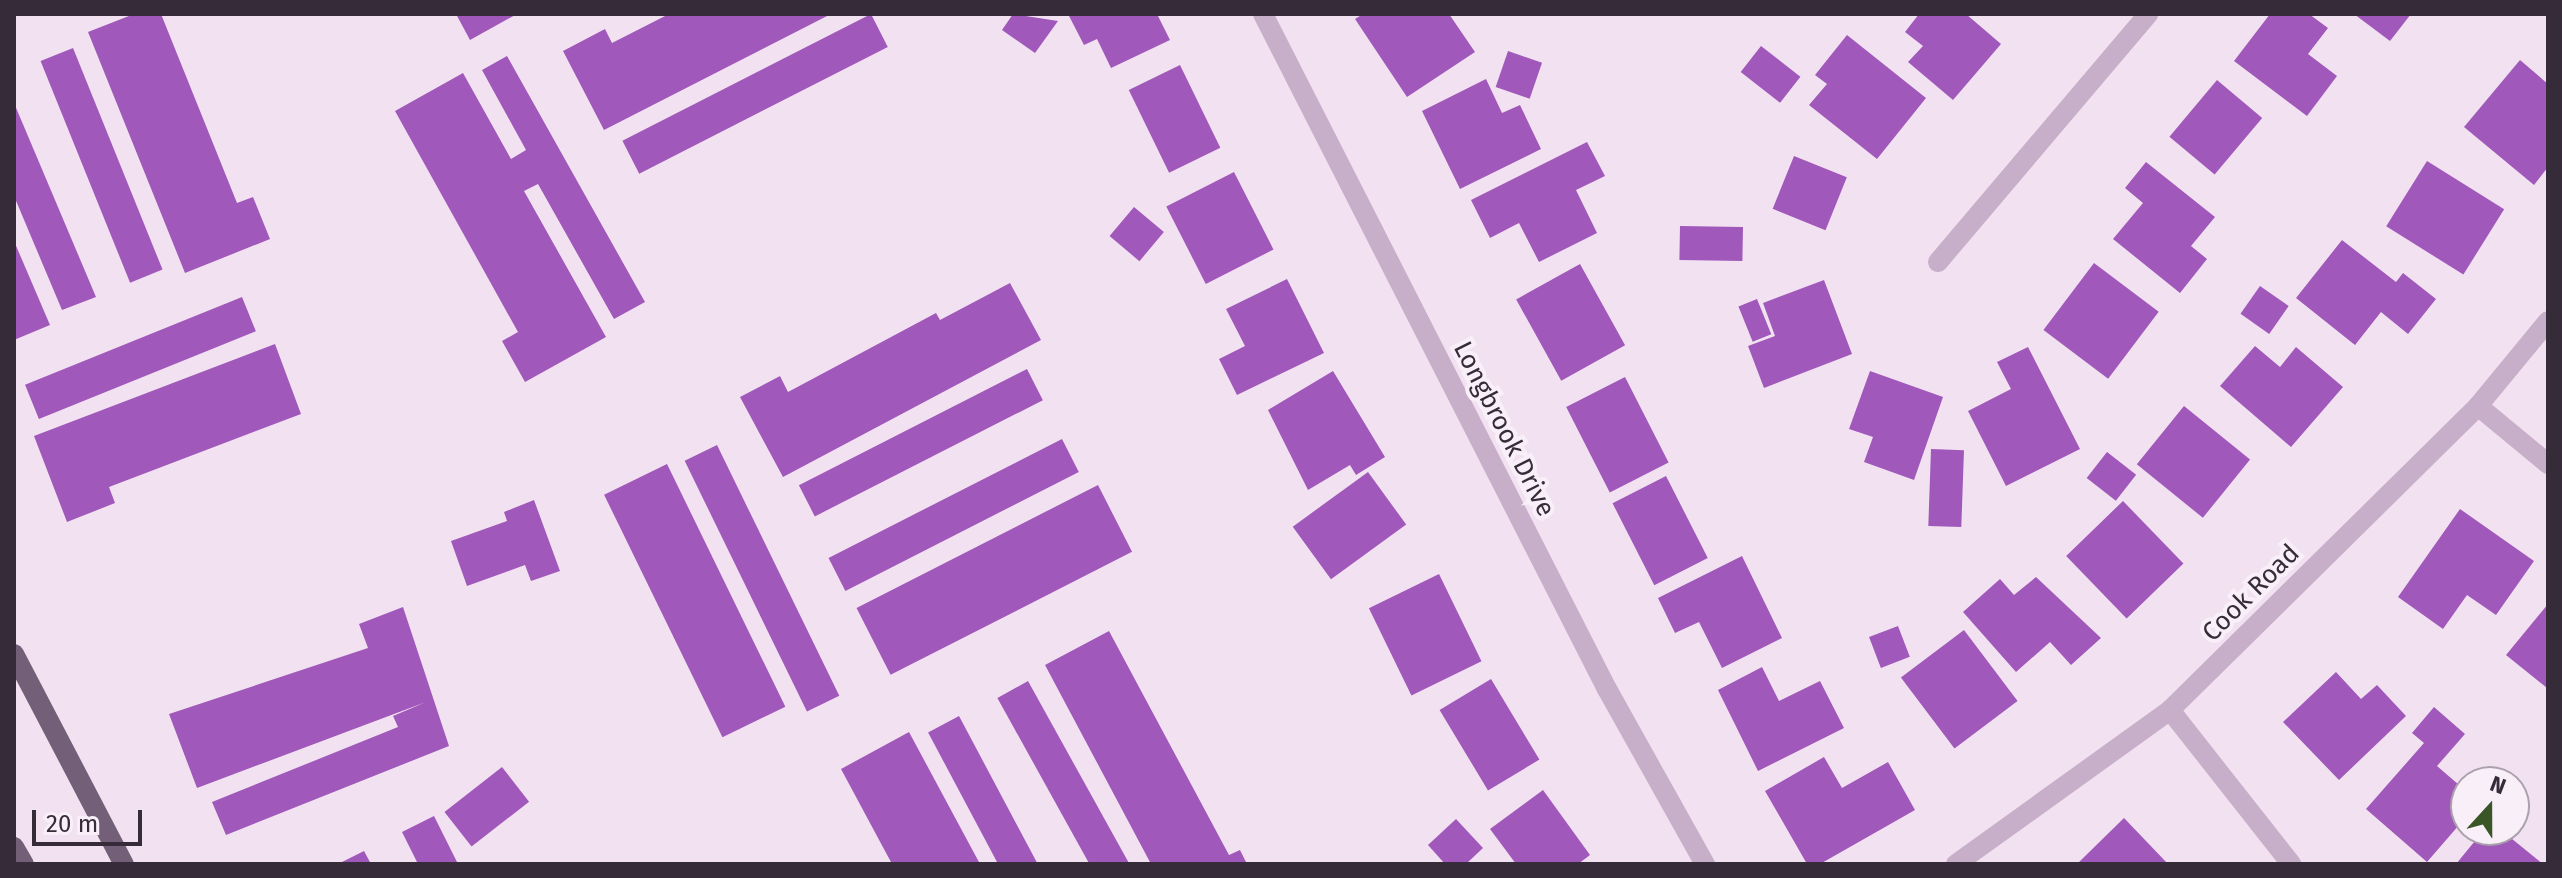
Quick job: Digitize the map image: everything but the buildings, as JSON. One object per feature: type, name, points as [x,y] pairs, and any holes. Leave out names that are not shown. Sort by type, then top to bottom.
[{"type":"main road","points":[[16,661],[124,864]]},
{"type":"main road","points":[[14,847],[24,864]]},
{"type":"street","name":"Longbrook Drive","points":[[1263,14],[1607,689],[1705,864]]},
{"type":"street","points":[[1938,262],[2148,14]]},
{"type":"street","name":"Cook Road","points":[[1956,864],[2170,710],[2478,406],[2548,321]]},
{"type":"street","points":[[2478,406],[2548,464]]},
{"type":"street","points":[[2170,710],[2291,864]]}]
